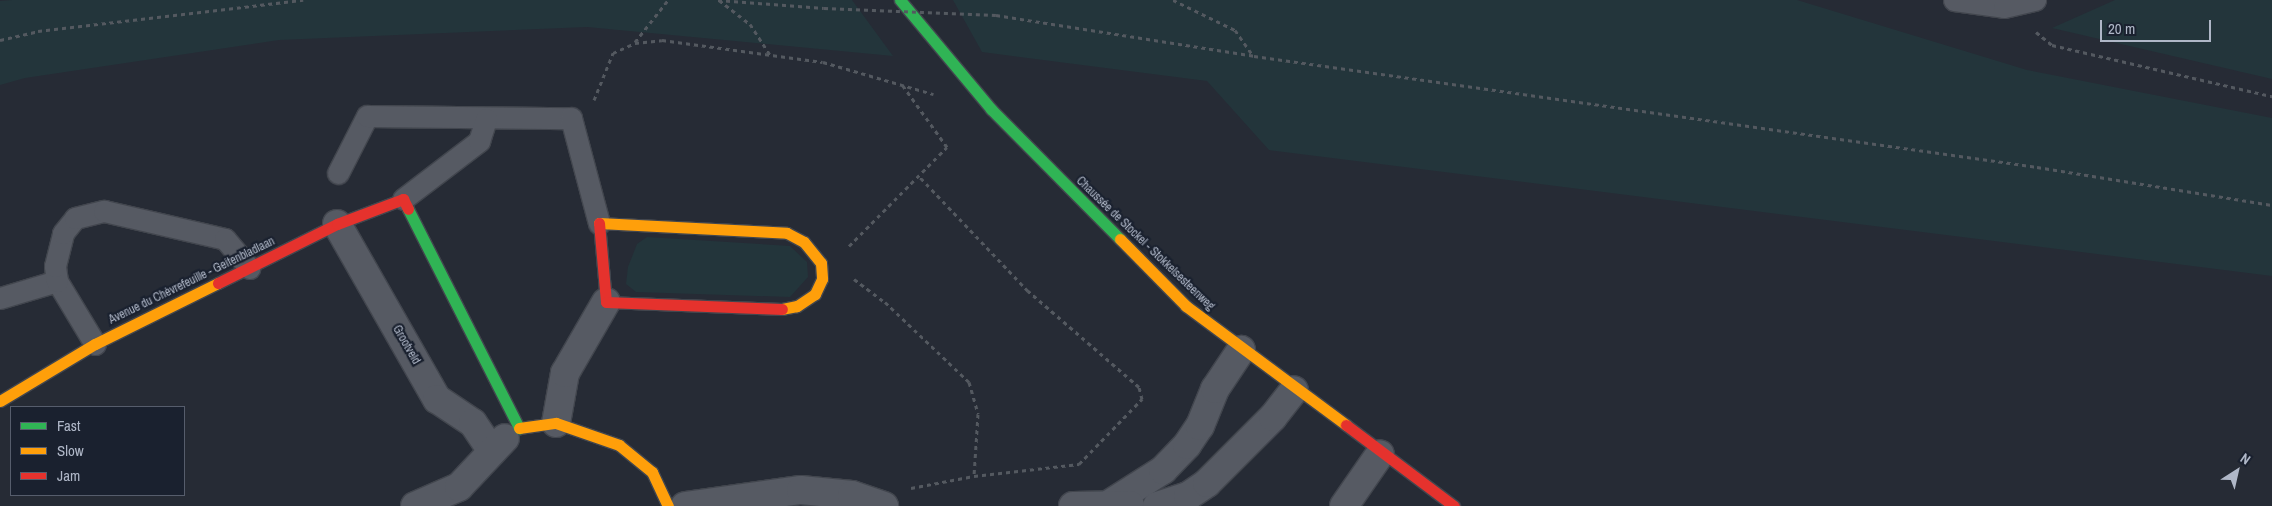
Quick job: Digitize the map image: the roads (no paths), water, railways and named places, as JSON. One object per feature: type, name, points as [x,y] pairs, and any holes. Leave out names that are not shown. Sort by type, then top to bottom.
[{"type":"street","name":"Chaussée de Stockel - Stokkelsesteenweg","points":[[900,0],[997,116],[1186,306],[1294,390],[1454,506]]},
{"type":"street","points":[[403,199],[518,428]]},
{"type":"street","name":"Avenue du Chèvrefeuille - Geitenbladlaan","points":[[0,401],[95,344],[337,224],[403,199]]},
{"type":"street","points":[[556,423],[565,373],[606,302],[599,223],[787,233],[804,242],[820,263],[822,279],[815,294],[797,306],[781,309],[606,302]]},
{"type":"street","name":"Grootveld","points":[[337,224],[437,399],[473,423],[492,451]]},
{"type":"street","points":[[1111,503],[1163,470],[1187,445],[1200,426],[1215,389],[1241,350]]},
{"type":"street","points":[[1157,506],[1188,496],[1206,483],[1273,417],[1294,390]]},
{"type":"street","points":[[415,506],[459,486],[492,451],[518,428],[556,423],[619,445],[652,472],[668,506]]},
{"type":"street","points":[[1344,506],[1380,454]]},
{"type":"street","points":[[684,506],[801,490],[852,495],[880,504]]},
{"type":"street","points":[[1073,506],[1111,503],[1141,506]]},
{"type":"lane","points":[[1954,0],[2004,7],[2035,0]]},
{"type":"lane","points":[[338,173],[367,116],[486,119],[571,118],[599,223]]},
{"type":"lane","points":[[403,199],[478,141],[486,119]]},
{"type":"lane","points":[[95,344],[57,280],[56,258],[63,233],[75,218],[104,211],[225,239],[249,268]]},
{"type":"lane","points":[[0,298],[57,280]]}]
